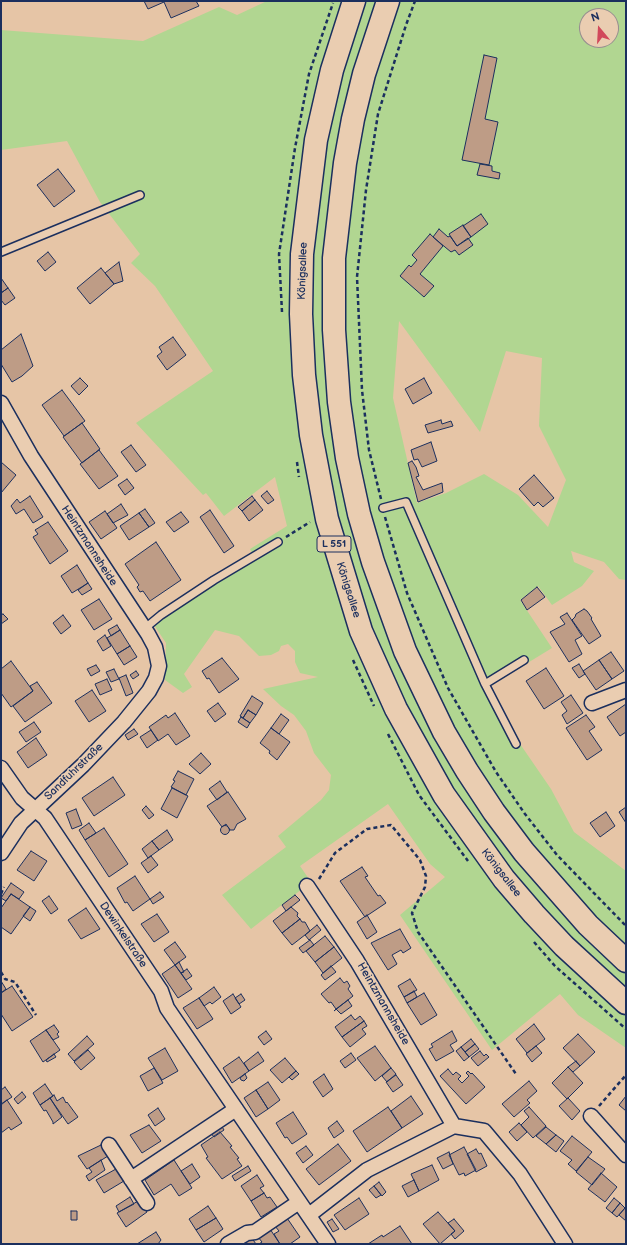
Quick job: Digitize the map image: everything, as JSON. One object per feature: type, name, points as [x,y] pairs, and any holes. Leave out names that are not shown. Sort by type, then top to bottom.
[{"type":"main road","name":"Königsallee","points":[[354,1],[332,70],[316,140],[302,254],[301,314],[304,375],[312,442],[327,519],[361,631],[396,709],[444,795],[500,873],[534,914],[564,946],[626,1003]]},
{"type":"main road","name":"L 551","points":[[388,1],[364,74],[353,119],[345,163],[334,258],[334,330],[339,402],[347,458],[359,514],[373,562],[405,651],[444,732],[467,771],[494,812],[524,852],[588,925],[626,961]]},
{"type":"street","name":"Heintzmannsheide","points":[[1,403],[31,456],[155,647],[159,666],[156,678],[149,692]]},
{"type":"street","points":[[592,703],[626,690]]},
{"type":"street","name":"Sandfuhrstraße","points":[[1,853],[21,823],[83,765],[124,722],[149,692]]},
{"type":"street","name":"Dewinkelstraße","points":[[1,768],[22,798],[45,818],[161,991],[167,1008],[328,1244]]},
{"type":"street","name":"Heintzmannsheide","points":[[307,886],[357,961],[454,1126]]},
{"type":"street","points":[[131,1179],[236,1109]]},
{"type":"street","points":[[591,1116],[626,1155]]},
{"type":"street","points":[[309,1215],[342,1191],[367,1170],[454,1126],[484,1131],[520,1174],[565,1244]]},
{"type":"street","points":[[109,1145],[147,1203]]},
{"type":"street","points":[[228,1244],[247,1232],[255,1232],[299,1202]]},
{"type":"lane","points":[[1,252],[140,195]]},
{"type":"lane","points":[[383,508],[406,502],[485,684],[516,744]]},
{"type":"lane","points":[[144,629],[161,614],[278,542]]},
{"type":"lane","points":[[485,684],[524,660]]},
{"type":"path","points":[[415,1],[406,24],[378,114],[366,190],[357,277],[362,390],[369,450],[398,568],[448,688],[496,772],[525,814],[557,855],[626,926]]},
{"type":"path","points":[[322,884],[318,879],[334,853],[367,829],[391,825],[420,860],[426,876],[425,887],[412,913],[418,932],[516,1074]]},
{"type":"path","points":[[1,894],[4,886]]},
{"type":"path","points":[[1,972],[5,979],[15,982],[36,1015]]},
{"type":"path","points":[[591,1116],[626,1075]]},
{"type":"green space","points":[[267,1],[626,1],[626,580],[619,579],[604,562],[571,551],[574,562],[594,571],[582,586],[552,605],[538,586],[520,600],[552,648],[490,686],[518,741],[551,789],[574,832],[626,871],[626,1048],[578,1015],[560,994],[492,1050],[400,915],[445,877],[430,864],[388,804],[300,866],[311,882],[251,929],[222,895],[286,847],[278,836],[321,800],[329,790],[331,775],[314,753],[306,731],[294,715],[281,706],[263,689],[318,677],[300,673],[295,662],[295,651],[288,644],[281,646],[279,651],[271,655],[259,656],[239,636],[215,630],[184,674],[192,687],[183,693],[165,680],[166,643],[150,619],[252,553],[250,549],[287,526],[275,477],[224,516],[206,493],[203,495],[136,423],[213,371],[155,286],[131,263],[140,254],[100,202],[67,141],[1,150],[1,30],[143,41],[219,7],[237,15]],"holes":[[[399,321],[480,432],[506,351],[542,358],[539,426],[566,480],[548,527],[518,495],[484,474],[446,493],[417,503],[393,398]]]},
{"type":"building","points":[[144,1],[196,1],[199,6],[171,18],[164,2],[148,9]]},
{"type":"building","points":[[484,55],[497,58],[485,119],[498,122],[489,165],[462,160]]},
{"type":"building","points":[[480,164],[492,166],[492,171],[500,173],[499,179],[477,175]]},
{"type":"building","points":[[58,169],[75,191],[54,207],[37,185]]},
{"type":"building","points":[[481,214],[488,224],[471,237],[463,226]]},
{"type":"building","points":[[463,225],[471,237],[457,246],[449,234]]},
{"type":"building","points":[[439,229],[448,237],[450,236],[457,246],[468,238],[473,245],[459,255],[455,250],[451,252],[433,237]]},
{"type":"building","points":[[430,234],[443,246],[420,274],[434,286],[424,297],[400,276],[409,265],[411,267],[417,260],[412,255]]},
{"type":"building","points":[[48,252],[56,262],[45,271],[37,261]]},
{"type":"building","points":[[119,262],[123,281],[114,284],[105,273]]},
{"type":"building","points":[[101,268],[114,284],[90,304],[77,288]]},
{"type":"building","points":[[1,278],[8,288],[1,293]]},
{"type":"building","points":[[8,288],[15,298],[5,305],[1,300],[1,293]]},
{"type":"building","points":[[21,334],[33,366],[22,376],[12,382],[1,364],[1,350]]},
{"type":"building","points":[[173,337],[186,355],[167,370],[157,356],[162,352],[159,347]]},
{"type":"building","points":[[80,378],[88,386],[79,395],[71,386]]},
{"type":"building","points":[[424,378],[432,393],[413,404],[405,389]]},
{"type":"building","points":[[62,390],[85,421],[64,436],[42,405]]},
{"type":"building","points":[[441,420],[442,424],[451,421],[453,426],[428,433],[425,425]]},
{"type":"building","points":[[82,423],[100,449],[82,463],[63,437]]},
{"type":"building","points":[[431,442],[437,461],[422,467],[418,459],[414,460],[411,450]]},
{"type":"building","points":[[131,445],[146,465],[136,472],[121,452]]},
{"type":"building","points":[[99,450],[118,476],[99,489],[80,464]]},
{"type":"building","points":[[412,461],[419,476],[416,477],[423,490],[442,483],[443,492],[418,502],[408,463]]},
{"type":"building","points":[[1,462],[16,475],[1,493]]},
{"type":"building","points":[[534,475],[554,498],[543,507],[538,502],[534,506],[519,489]]},
{"type":"building","points":[[127,479],[134,488],[125,495],[118,485]]},
{"type":"building","points":[[267,491],[274,500],[268,504],[261,496]]},
{"type":"building","points":[[30,496],[43,517],[33,523],[24,509],[16,514],[11,506],[17,499],[20,503]]},
{"type":"building","points":[[252,496],[255,500],[242,511],[238,507]]},
{"type":"building","points":[[255,500],[263,510],[249,521],[242,511]]},
{"type":"building","points":[[121,504],[128,515],[113,523],[107,514]]},
{"type":"building","points":[[145,509],[155,523],[149,527],[139,513]]},
{"type":"building","points":[[210,510],[234,546],[224,553],[200,517]]},
{"type":"building","points":[[105,511],[117,528],[101,539],[89,522]]},
{"type":"building","points":[[181,512],[189,522],[174,532],[166,522]]},
{"type":"building","points":[[139,513],[149,527],[129,540],[120,526]]},
{"type":"building","points":[[48,522],[68,551],[50,564],[33,537],[38,534],[35,530]]},
{"type":"building","points":[[156,542],[181,580],[150,601],[143,591],[140,592],[137,587],[139,585],[125,564]]},
{"type":"building","points":[[77,565],[88,583],[72,593],[61,576]]},
{"type":"building","points":[[88,583],[92,589],[82,595],[78,590]]},
{"type":"building","points":[[537,587],[545,597],[527,610],[521,600]]},
{"type":"building","points":[[99,599],[112,619],[94,630],[81,610]]},
{"type":"building","points":[[584,609],[592,618],[591,619],[601,636],[589,644],[572,620],[576,614]]},
{"type":"building","points":[[567,613],[582,636],[575,640],[582,654],[569,662],[550,632],[565,624],[560,617]]},
{"type":"building","points":[[3,614],[8,619],[1,624],[1,615]]},
{"type":"building","points":[[63,615],[71,626],[61,634],[53,623]]},
{"type":"building","points":[[117,625],[120,630],[111,636],[108,630]]},
{"type":"building","points":[[120,630],[130,646],[117,654],[107,638]]},
{"type":"building","points":[[105,635],[111,646],[103,651],[97,641]]},
{"type":"building","points":[[130,646],[137,657],[124,665],[117,654]]},
{"type":"building","points":[[611,652],[624,671],[612,679],[599,660]]},
{"type":"building","points":[[222,658],[239,679],[219,693],[209,678],[207,679],[202,671]]},
{"type":"building","points":[[599,660],[612,679],[596,690],[583,671]]},
{"type":"building","points":[[11,661],[33,691],[11,707],[1,693],[1,669]]},
{"type":"building","points":[[579,664],[585,674],[579,678],[572,668]]},
{"type":"building","points":[[96,665],[100,671],[91,676],[87,669]]},
{"type":"building","points":[[546,668],[564,696],[544,709],[526,681]]},
{"type":"building","points":[[114,669],[119,679],[111,682],[106,672]]},
{"type":"building","points":[[136,671],[139,675],[133,679],[130,675]]},
{"type":"building","points":[[126,675],[133,693],[126,696],[119,678]]},
{"type":"building","points":[[107,679],[112,690],[100,695],[95,684]]},
{"type":"building","points":[[37,682],[52,703],[25,722],[13,706],[33,691],[30,686]]},
{"type":"building","points":[[92,690],[106,711],[89,722],[75,701]]},
{"type":"building","points":[[571,695],[583,713],[567,724],[562,715],[567,711],[561,702]]},
{"type":"building","points":[[252,696],[263,703],[256,715],[248,710],[243,718],[240,716]]},
{"type":"building","points":[[218,703],[226,714],[215,722],[207,711]]},
{"type":"building","points":[[626,704],[626,732],[620,736],[607,717]]},
{"type":"building","points":[[248,710],[256,715],[250,723],[243,718]]},
{"type":"building","points":[[175,713],[190,736],[176,745],[168,734],[158,741],[149,727],[166,715],[168,718]]},
{"type":"building","points":[[281,714],[289,720],[279,734],[271,728]]},
{"type":"building","points":[[586,715],[595,727],[589,731],[602,750],[587,760],[566,728]]},
{"type":"building","points":[[241,717],[250,723],[247,728],[238,722]]},
{"type":"building","points":[[34,722],[41,732],[26,742],[19,732]]},
{"type":"building","points":[[271,728],[290,742],[277,760],[269,753],[270,751],[260,743]]},
{"type":"building","points":[[134,729],[138,734],[128,740],[125,735]]},
{"type":"building","points":[[151,730],[158,740],[147,748],[140,737]]},
{"type":"building","points":[[36,738],[47,755],[28,768],[17,752]]},
{"type":"building","points":[[201,753],[211,764],[200,774],[189,764]]},
{"type":"building","points":[[178,771],[194,779],[186,795],[171,787],[175,781],[173,780]]},
{"type":"building","points":[[113,777],[125,795],[94,816],[82,798]]},
{"type":"building","points":[[220,781],[227,792],[217,800],[209,789]]},
{"type":"building","points":[[172,788],[188,796],[177,818],[161,809]]},
{"type":"building","points":[[228,792],[246,819],[237,824],[234,830],[230,830],[226,824],[222,827],[207,806]]},
{"type":"building","points":[[146,806],[154,815],[149,819],[142,810]]},
{"type":"building","points":[[626,807],[626,823],[619,812]]},
{"type":"building","points":[[76,809],[82,825],[72,829],[66,813]]},
{"type":"building","points":[[606,812],[615,826],[600,837],[590,823]]},
{"type":"building","points":[[89,823],[96,833],[85,840],[79,830]]},
{"type":"building","points":[[225,825],[230,830],[225,835],[220,830]]},
{"type":"building","points":[[104,828],[128,864],[109,877],[85,840]]},
{"type":"building","points":[[167,830],[173,840],[159,850],[152,841]]},
{"type":"building","points":[[152,841],[159,850],[148,858],[142,849]]},
{"type":"building","points":[[31,851],[47,861],[34,881],[17,870]]},
{"type":"building","points":[[151,856],[158,865],[148,873],[141,863]]},
{"type":"building","points":[[362,867],[368,876],[365,877],[378,896],[380,895],[386,903],[365,917],[340,881]]},
{"type":"building","points":[[135,876],[150,899],[133,911],[127,902],[125,903],[117,888]]},
{"type":"building","points":[[11,883],[24,892],[19,899],[11,894],[6,901],[1,898]]},
{"type":"building","points":[[160,892],[164,897],[153,904],[150,899]]},
{"type":"building","points":[[11,894],[30,907],[11,934],[1,927],[1,908]]},
{"type":"building","points":[[295,895],[300,900],[286,911],[282,905]]},
{"type":"building","points":[[49,896],[58,909],[51,914],[42,901]]},
{"type":"building","points":[[30,907],[36,911],[30,921],[23,916]]},
{"type":"building","points":[[291,907],[298,913],[297,916],[300,919],[282,933],[273,921]]},
{"type":"building","points":[[86,908],[100,929],[81,939],[68,920]]},
{"type":"building","points":[[157,914],[169,932],[154,942],[141,924]]},
{"type":"building","points":[[367,915],[377,932],[367,939],[357,922]]},
{"type":"building","points":[[300,919],[302,922],[305,922],[310,931],[292,945],[282,933]]},
{"type":"building","points":[[317,925],[321,930],[309,940],[305,935]]},
{"type":"building","points":[[400,929],[411,948],[403,953],[401,950],[392,955],[397,964],[388,970],[371,943]]},
{"type":"building","points":[[325,936],[334,947],[315,962],[306,951]]},
{"type":"building","points":[[310,940],[314,945],[303,953],[299,948]]},
{"type":"building","points":[[175,942],[186,957],[175,965],[164,950]]},
{"type":"building","points":[[334,947],[342,958],[323,973],[315,962]]},
{"type":"building","points":[[179,962],[184,972],[181,973],[175,965]]},
{"type":"building","points":[[175,965],[192,989],[178,998],[162,974]]},
{"type":"building","points":[[331,966],[336,972],[325,980],[321,975]]},
{"type":"building","points":[[187,969],[192,976],[186,980],[181,973]]},
{"type":"building","points":[[340,978],[344,983],[347,981],[350,986],[348,989],[353,996],[334,1011],[336,1009],[331,1002],[329,1003],[321,994]]},
{"type":"building","points":[[410,979],[417,990],[404,997],[398,986]]},
{"type":"building","points":[[1,981],[6,989],[1,993]]},
{"type":"building","points":[[12,986],[33,1017],[12,1031],[1,1014],[1,993]]},
{"type":"building","points":[[214,987],[221,997],[212,1004],[210,1002],[204,1006],[199,998]]},
{"type":"building","points":[[414,991],[417,997],[407,1003],[404,997]]},
{"type":"building","points":[[424,993],[437,1015],[421,1025],[407,1003]]},
{"type":"building","points":[[233,994],[241,1007],[231,1014],[223,1001]]},
{"type":"building","points":[[241,994],[245,1000],[239,1004],[235,998]]},
{"type":"building","points":[[199,998],[213,1019],[197,1029],[183,1008]]},
{"type":"building","points":[[348,1000],[352,1006],[341,1014],[336,1009]]},
{"type":"building","points":[[351,1015],[355,1020],[360,1016],[364,1021],[342,1037],[335,1027]]},
{"type":"building","points":[[364,1021],[367,1026],[362,1029],[366,1034],[350,1047],[342,1037]]},
{"type":"building","points":[[534,1024],[545,1039],[527,1053],[516,1039]]},
{"type":"building","points":[[54,1025],[59,1032],[57,1034],[59,1037],[53,1040],[46,1030]]},
{"type":"building","points":[[46,1030],[60,1050],[43,1062],[30,1041]]},
{"type":"building","points":[[266,1031],[272,1039],[264,1045],[258,1037]]},
{"type":"building","points":[[452,1031],[457,1041],[450,1045],[454,1051],[436,1061],[429,1049],[433,1047],[431,1044]]},
{"type":"building","points":[[578,1034],[595,1052],[580,1066],[563,1048]]},
{"type":"building","points":[[87,1036],[94,1044],[74,1061],[68,1054]]},
{"type":"building","points":[[471,1039],[475,1044],[465,1052],[461,1047]]},
{"type":"building","points":[[475,1044],[479,1049],[469,1057],[465,1052]]},
{"type":"building","points":[[375,1046],[391,1068],[375,1081],[357,1058]]},
{"type":"building","points":[[536,1046],[542,1053],[532,1062],[526,1054]]},
{"type":"building","points":[[461,1047],[469,1057],[464,1061],[456,1051]]},
{"type":"building","points":[[165,1048],[178,1071],[162,1080],[148,1058]]},
{"type":"building","points":[[88,1050],[95,1058],[81,1070],[74,1062]]},
{"type":"building","points":[[480,1051],[484,1056],[486,1054],[489,1057],[478,1066],[471,1058]]},
{"type":"building","points":[[258,1052],[264,1061],[249,1071],[244,1063]]},
{"type":"building","points":[[351,1053],[356,1060],[345,1068],[340,1061]]},
{"type":"building","points":[[54,1054],[56,1057],[47,1062],[46,1060]]},
{"type":"building","points":[[239,1057],[249,1071],[232,1083],[223,1068]]},
{"type":"building","points":[[285,1058],[296,1071],[282,1083],[270,1070]]},
{"type":"building","points":[[576,1061],[580,1066],[573,1072],[568,1067]]},
{"type":"building","points":[[568,1067],[583,1083],[567,1099],[552,1083]]},
{"type":"building","points":[[154,1068],[163,1083],[148,1091],[140,1076]]},
{"type":"building","points":[[391,1068],[396,1074],[387,1082],[382,1076]]},
{"type":"building","points":[[448,1069],[453,1075],[456,1072],[461,1076],[458,1079],[462,1083],[469,1076],[466,1073],[468,1071],[471,1074],[472,1073],[485,1087],[466,1104],[440,1076]]},
{"type":"building","points":[[296,1071],[299,1074],[292,1080],[289,1077]]},
{"type":"building","points":[[245,1074],[247,1078],[244,1081],[241,1080],[240,1078]]},
{"type":"building","points":[[324,1074],[333,1089],[323,1097],[313,1082]]},
{"type":"building","points":[[396,1075],[403,1085],[393,1092],[386,1082]]},
{"type":"building","points":[[529,1081],[537,1091],[527,1100],[530,1103],[514,1117],[502,1104]]},
{"type":"building","points":[[268,1082],[280,1100],[268,1109],[256,1090]]},
{"type":"building","points":[[45,1084],[53,1096],[40,1105],[33,1093]]},
{"type":"building","points":[[5,1087],[12,1097],[1,1104],[1,1090]]},
{"type":"building","points":[[256,1090],[268,1109],[256,1117],[244,1098]]},
{"type":"building","points":[[22,1092],[26,1097],[18,1104],[14,1099]]},
{"type":"building","points":[[54,1095],[57,1101],[63,1097],[78,1117],[68,1124],[50,1098]]},
{"type":"building","points":[[411,1096],[423,1114],[402,1128],[391,1111]]},
{"type":"building","points":[[626,1096],[626,1111],[619,1105]]},
{"type":"building","points":[[50,1098],[62,1117],[53,1124],[46,1110],[44,1111],[40,1105]]},
{"type":"building","points":[[568,1098],[580,1111],[572,1120],[559,1106]]},
{"type":"building","points":[[7,1100],[22,1123],[11,1130],[9,1127],[1,1133],[1,1105]]},
{"type":"building","points":[[388,1107],[402,1128],[367,1152],[353,1131]]},
{"type":"building","points":[[529,1107],[546,1126],[533,1138],[521,1125],[529,1117],[524,1111]]},
{"type":"building","points":[[158,1108],[165,1119],[155,1126],[148,1115]]},
{"type":"building","points":[[293,1112],[307,1134],[292,1144],[287,1137],[285,1138],[276,1123]]},
{"type":"building","points":[[337,1121],[344,1131],[334,1138],[328,1128]]},
{"type":"building","points":[[519,1123],[527,1132],[517,1141],[509,1132]]},
{"type":"building","points":[[149,1125],[161,1141],[142,1153],[130,1135]]},
{"type":"building","points":[[221,1125],[224,1130],[214,1137],[210,1132]]},
{"type":"building","points":[[546,1127],[556,1135],[546,1144],[536,1136]]},
{"type":"building","points":[[220,1132],[232,1146],[230,1147],[239,1158],[237,1159],[242,1166],[222,1179],[206,1158],[208,1157],[201,1145]]},
{"type":"building","points":[[556,1135],[564,1141],[556,1152],[546,1144]]},
{"type":"building","points":[[572,1136],[592,1152],[576,1171],[568,1164],[572,1160],[560,1151]]},
{"type":"building","points":[[338,1144],[351,1161],[319,1185],[306,1169]]},
{"type":"building","points":[[101,1145],[108,1156],[87,1169],[78,1156]]},
{"type":"building","points":[[306,1146],[313,1155],[303,1163],[296,1153]]},
{"type":"building","points":[[464,1147],[476,1170],[465,1176],[464,1173],[459,1175],[449,1155]]},
{"type":"building","points":[[476,1149],[479,1154],[481,1153],[487,1166],[476,1172],[467,1154]]},
{"type":"building","points":[[449,1152],[453,1164],[443,1169],[437,1158]]},
{"type":"building","points":[[588,1157],[605,1169],[592,1185],[576,1172]]},
{"type":"building","points":[[101,1160],[105,1170],[89,1181],[86,1176],[92,1172],[89,1168]]},
{"type":"building","points":[[174,1160],[192,1188],[179,1196],[171,1184],[154,1195],[145,1180]]},
{"type":"building","points":[[192,1164],[200,1177],[190,1184],[181,1171]]},
{"type":"building","points":[[432,1165],[439,1180],[419,1191],[411,1174]]},
{"type":"building","points":[[248,1166],[251,1171],[235,1181],[232,1176]]},
{"type":"building","points":[[116,1169],[124,1181],[104,1193],[96,1180]]},
{"type":"building","points":[[601,1173],[617,1187],[605,1202],[588,1189]]},
{"type":"building","points":[[257,1175],[264,1186],[260,1188],[264,1193],[251,1201],[241,1186]]},
{"type":"building","points":[[414,1180],[419,1191],[408,1197],[402,1186]]},
{"type":"building","points":[[379,1182],[386,1192],[382,1196],[374,1186]]},
{"type":"building","points":[[374,1186],[381,1195],[376,1198],[369,1190]]},
{"type":"building","points":[[264,1193],[267,1198],[270,1197],[277,1207],[261,1217],[251,1201]]},
{"type":"building","points":[[130,1197],[134,1204],[119,1212],[116,1206]]},
{"type":"building","points":[[359,1198],[369,1214],[345,1230],[334,1215]]},
{"type":"building","points":[[614,1198],[620,1203],[612,1213],[606,1208]]},
{"type":"building","points":[[140,1200],[147,1212],[126,1227],[117,1213]]},
{"type":"building","points":[[620,1203],[625,1208],[617,1217],[612,1213]]},
{"type":"building","points":[[208,1206],[216,1218],[196,1230],[189,1219]]},
{"type":"building","points":[[626,1208],[626,1221],[619,1215]]},
{"type":"building","points":[[71,1211],[77,1211],[77,1220],[71,1220]]},
{"type":"building","points":[[438,1212],[455,1231],[440,1244],[423,1224]]},
{"type":"building","points":[[216,1218],[223,1229],[204,1242],[196,1230]]},
{"type":"building","points":[[287,1218],[300,1237],[290,1244],[280,1244],[274,1234],[279,1231],[275,1226]]},
{"type":"building","points":[[332,1219],[339,1229],[333,1232],[327,1222]]},
{"type":"building","points":[[454,1219],[464,1231],[455,1239],[451,1234],[455,1231],[448,1223]]},
{"type":"building","points":[[400,1226],[412,1244],[368,1244],[382,1235],[383,1237]]},
{"type":"building","points":[[270,1229],[280,1244],[259,1244],[262,1242],[258,1237]]},
{"type":"building","points":[[156,1232],[161,1240],[158,1244],[137,1244]]},
{"type":"building","points":[[251,1237],[256,1244],[241,1244]]}]
